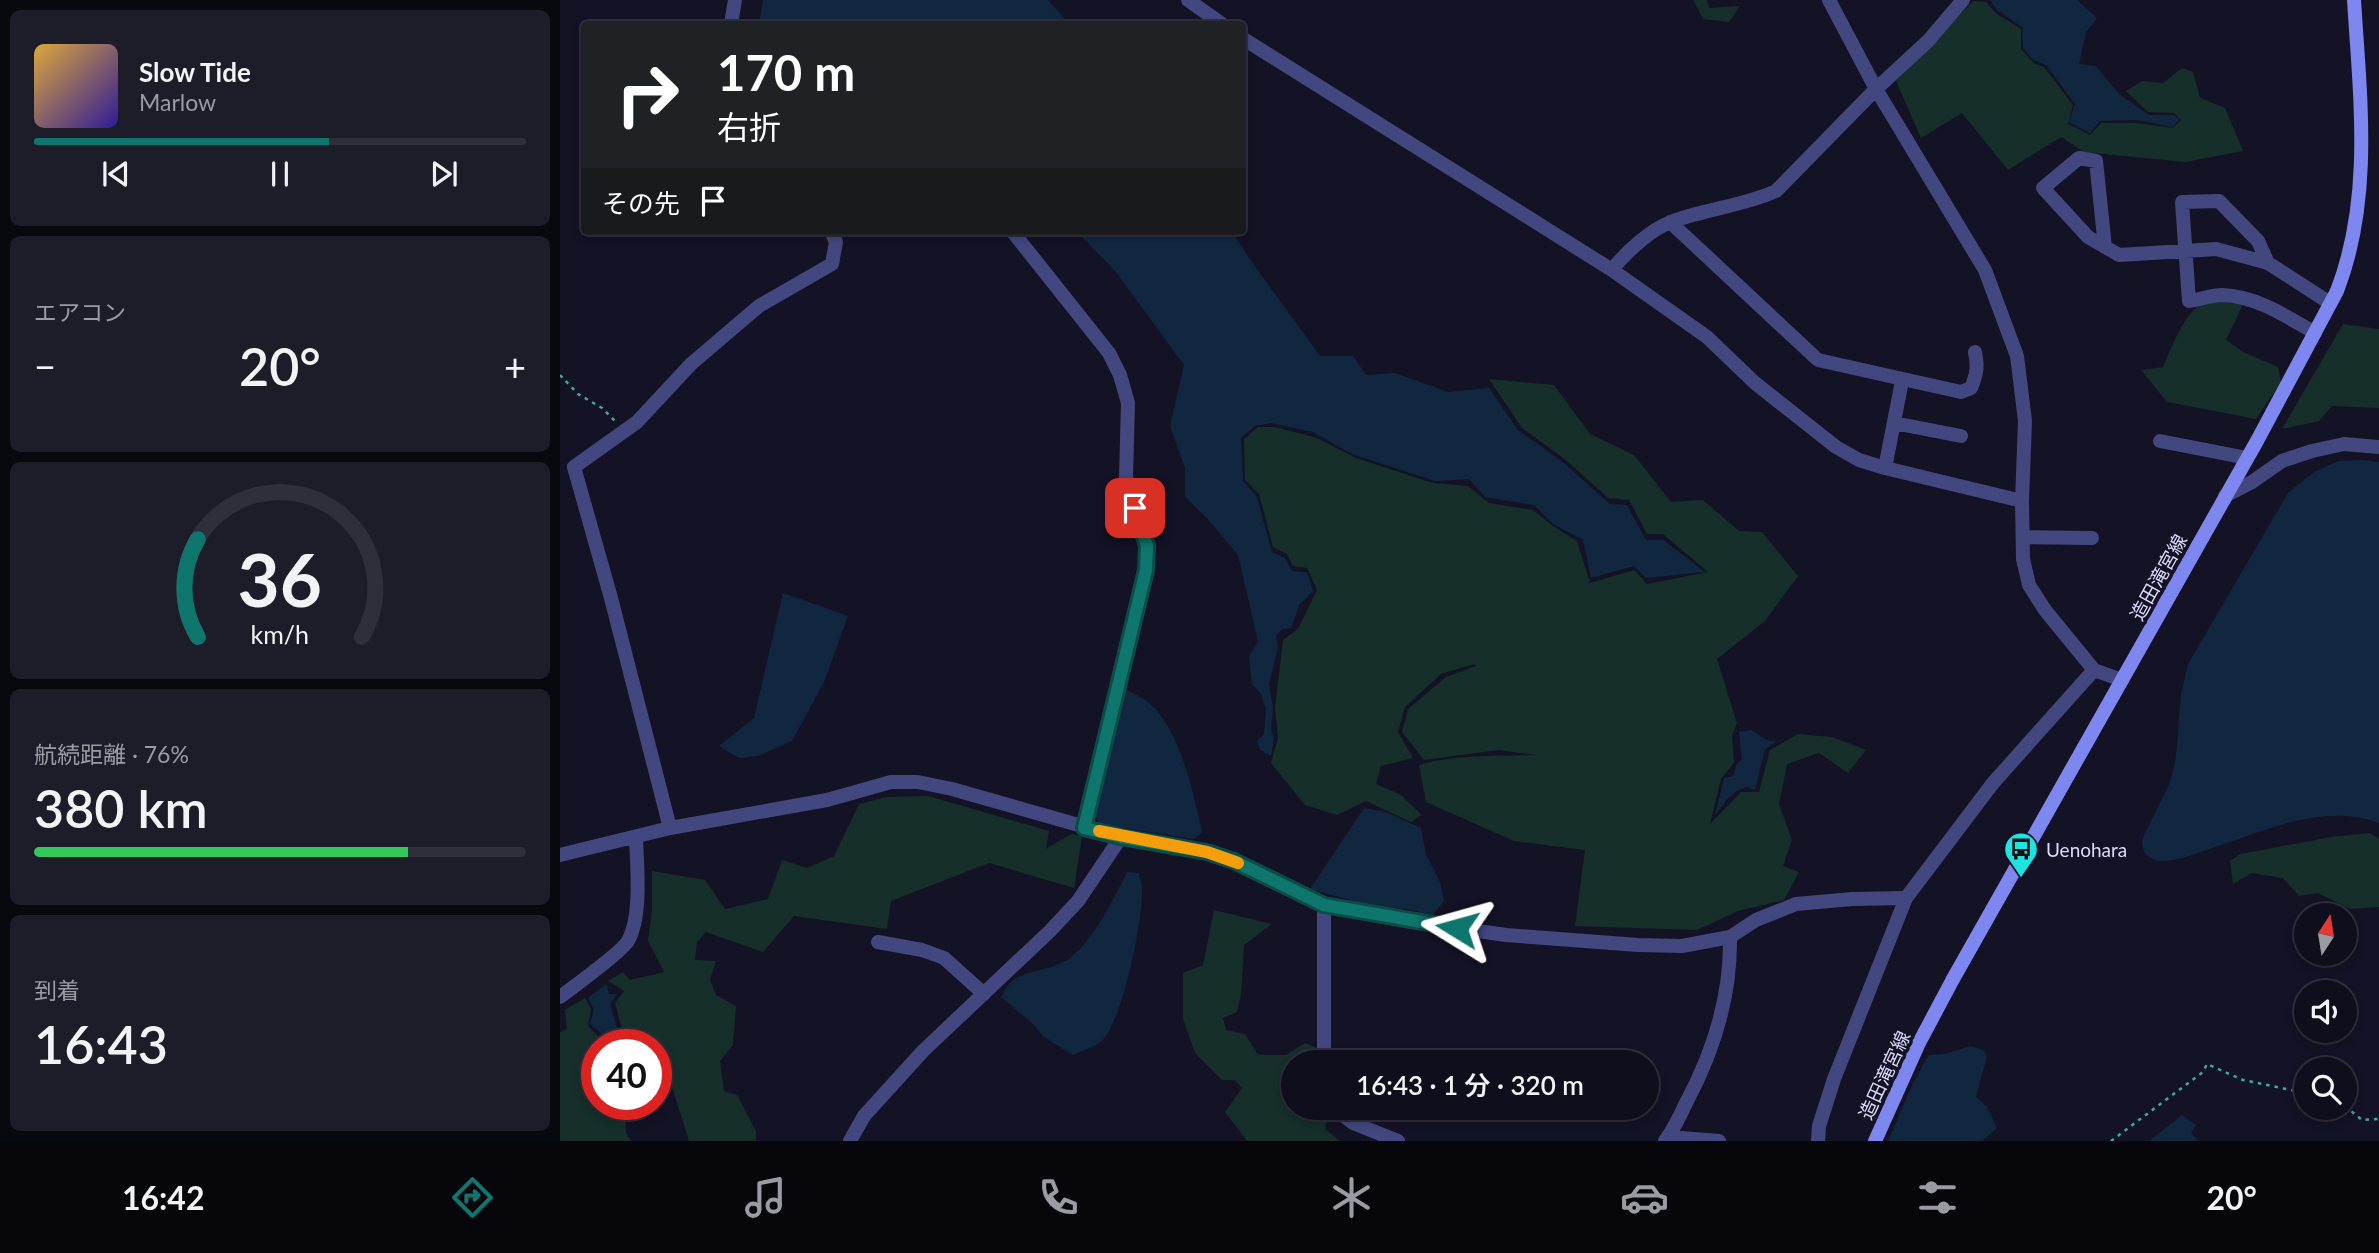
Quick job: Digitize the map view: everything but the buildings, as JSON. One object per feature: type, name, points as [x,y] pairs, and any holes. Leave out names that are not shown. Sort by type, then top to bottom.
[{"type":"main road","name":"造田滝宮線","points":[[1875,1141],[1919,1043],[2247,458],[2346,269],[2357,214],[2361,117],[2354,0]]},
{"type":"street","points":[[732,21],[735,0]]},
{"type":"street","points":[[1188,0],[1218,21]]},
{"type":"street","points":[[1829,0],[1876,89],[1985,270],[2017,356],[2025,421],[2023,559],[2029,585],[2053,620],[2094,670],[2122,680]]},
{"type":"street","points":[[1612,270],[1621,258],[1670,222],[1758,199],[1776,191],[1876,89],[1928,41],[1964,0]]},
{"type":"street","points":[[1246,41],[1612,270],[1707,337],[1755,383],[1836,447],[1859,460],[1885,468],[2022,500]]},
{"type":"street","points":[[2105,247],[2096,161],[2079,158],[2043,188],[2088,237],[2105,247],[2119,255],[2216,249],[2268,263],[2330,303]]},
{"type":"street","points":[[2268,263],[2258,241],[2219,201],[2182,202],[2189,301],[2220,295],[2246,299],[2267,306],[2315,332]]},
{"type":"street","points":[[1670,222],[1818,360],[1961,392],[1971,388],[1974,380],[1978,366],[1975,352]]},
{"type":"street","points":[[670,828],[618,624],[574,467],[637,422],[691,363],[760,306],[832,264],[836,242],[833,235]]},
{"type":"street","points":[[1015,235],[1109,353],[1120,375],[1128,402],[1126,477],[1147,546],[1146,570],[1084,828]]},
{"type":"street","points":[[1885,468],[1901,386]]},
{"type":"street","points":[[1894,423],[1961,436]]},
{"type":"street","points":[[2160,441],[2247,458]]},
{"type":"street","points":[[2225,496],[2252,482],[2282,461],[2312,451],[2344,444],[2379,447]]},
{"type":"street","points":[[2023,537],[2092,538]]},
{"type":"street","points":[[1818,1141],[1819,1126],[1834,1079],[1906,898],[1993,783],[2094,670]]},
{"type":"street","points":[[560,855],[670,828],[827,800],[891,782],[918,782],[952,789],[1121,837],[1207,852],[1324,905],[1408,921],[1519,936],[1682,946],[1730,937],[1756,920],[1796,904],[1906,898]]},
{"type":"street","points":[[850,1141],[864,1116],[923,1051],[1078,901],[1121,837]]},
{"type":"street","points":[[560,997],[627,943],[635,920],[636,838]]},
{"type":"street","points":[[1324,905],[1324,1050]]},
{"type":"street","points":[[1719,1141],[1667,1139],[1693,1091],[1714,1042],[1726,1000],[1730,937]]},
{"type":"street","points":[[878,942],[922,950],[944,958],[984,994]]},
{"type":"street","points":[[1349,1120],[1398,1141]]},
{"type":"path","points":[[560,374],[579,394],[602,408],[624,431]]},
{"type":"path","points":[[2111,1141],[2203,1072],[2207,1064],[2243,1080],[2294,1091]]},
{"type":"path","points":[[2357,1116],[2362,1120],[2379,1119]]},
{"type":"green space","points":[[1693,0],[1707,0],[1709,8],[1740,6],[1729,22],[1703,19]]},
{"type":"green space","points":[[1973,1],[1986,2],[1997,14],[2021,29],[2021,49],[2035,64],[2044,67],[2073,105],[2068,124],[2090,135],[2101,123],[2136,123],[2173,128],[2181,120],[2174,113],[2148,112],[2126,91],[2142,81],[2163,83],[2182,68],[2193,72],[2200,98],[2225,108],[2243,151],[2185,162],[2084,152],[2061,137],[2008,170],[1962,113],[1921,138],[1896,81]]},
{"type":"green space","points":[[2209,302],[2244,302],[2226,340],[2243,352],[2278,367],[2281,382],[2256,419],[2167,402],[2141,370],[2163,367],[2179,331],[2197,307]]},
{"type":"green space","points":[[2343,324],[2379,329],[2379,408],[2332,406],[2319,421],[2282,429]]},
{"type":"green space","points":[[1489,379],[1554,385],[1590,434],[1634,455],[1671,502],[1703,500],[1739,531],[1762,532],[1798,576],[1765,621],[1717,659],[1737,723],[1732,735],[1734,763],[1721,779],[1710,824],[1741,792],[1759,792],[1770,750],[1798,734],[1832,737],[1866,750],[1848,773],[1819,753],[1787,764],[1779,804],[1792,840],[1783,866],[1799,872],[1784,900],[1738,911],[1697,930],[1575,926],[1585,850],[1514,841],[1426,802],[1419,765],[1462,757],[1536,755],[1499,750],[1424,760],[1402,732],[1408,709],[1446,677],[1476,666],[1474,664],[1441,674],[1405,707],[1398,732],[1413,758],[1381,766],[1376,784],[1401,795],[1422,815],[1411,822],[1366,801],[1337,815],[1305,805],[1271,763],[1278,738],[1275,708],[1283,640],[1298,629],[1317,590],[1307,568],[1293,566],[1287,554],[1273,547],[1259,494],[1245,480],[1244,439],[1258,427],[1275,427],[1317,438],[1356,458],[1433,483],[1468,486],[1489,503],[1533,510],[1577,541],[1590,583],[1634,570],[1647,584],[1708,572],[1663,534],[1647,534],[1629,500],[1608,498],[1566,460],[1522,428]]},
{"type":"green space","points":[[928,796],[1049,831],[1046,849],[1071,834],[1082,836],[1074,888],[989,863],[891,901],[887,929],[794,916],[763,952],[706,932],[697,942],[695,960],[716,961],[710,980],[716,995],[736,1006],[733,1045],[720,1061],[724,1091],[737,1095],[756,1131],[756,1141],[689,1141],[672,1089],[672,1029],[622,1029],[615,1003],[624,991],[608,981],[623,972],[630,980],[664,972],[648,941],[652,910],[652,871],[705,880],[725,909],[768,899],[782,860],[807,868],[834,856],[859,804],[886,797]]},
{"type":"green space","points":[[2370,833],[2379,839],[2379,907],[2357,909],[2357,903],[2338,903],[2318,893],[2299,896],[2283,878],[2252,873],[2233,884],[2230,861],[2240,854],[2331,837]]},
{"type":"green space","points":[[1214,910],[1272,924],[1244,945],[1241,995],[1237,1012],[1223,1018],[1226,1030],[1245,1034],[1258,1055],[1281,1055],[1281,1120],[1328,1120],[1325,1129],[1340,1141],[1247,1141],[1225,1112],[1242,1088],[1235,1080],[1222,1080],[1195,1053],[1183,1019],[1183,973],[1203,965]]},
{"type":"green space","points":[[585,998],[591,1009],[588,1026],[591,1029],[581,1029],[581,1120],[625,1120],[626,1133],[631,1141],[560,1141],[560,1032],[567,1029],[565,1010]]},
{"type":"green space","points":[[1305,1043],[1318,1050],[1294,1050]]},
{"type":"water","points":[[763,0],[1048,0],[1066,21],[760,21]]},
{"type":"water","points":[[1990,0],[2077,0],[2097,18],[2086,32],[2079,64],[2096,66],[2119,94],[2149,115],[2175,115],[2179,120],[2173,127],[2137,120],[2100,121],[2090,133],[2069,122],[2075,104],[2046,65],[2033,60],[2023,48],[2022,27],[1997,10]]},
{"type":"water","points":[[1080,235],[1235,235],[1320,356],[1353,356],[1366,375],[1395,373],[1448,392],[1489,388],[1518,430],[1565,464],[1610,504],[1627,505],[1646,540],[1663,540],[1705,572],[1646,578],[1634,566],[1591,578],[1583,540],[1553,524],[1534,505],[1485,497],[1469,479],[1435,481],[1352,454],[1313,432],[1271,423],[1255,426],[1241,438],[1243,481],[1257,497],[1272,552],[1285,558],[1292,571],[1307,572],[1313,591],[1300,604],[1291,628],[1282,629],[1276,635],[1278,648],[1269,684],[1273,708],[1271,729],[1274,738],[1271,756],[1260,750],[1257,741],[1264,734],[1266,709],[1261,694],[1252,684],[1249,656],[1258,641],[1238,555],[1185,497],[1185,468],[1170,426],[1184,365],[1116,272]]},
{"type":"water","points":[[2338,461],[2379,462],[2379,823],[2358,817],[2315,818],[2271,828],[2180,859],[2158,861],[2151,858],[2145,853],[2142,842],[2171,778],[2176,755],[2181,695],[2188,664],[2288,493],[2314,472]]},
{"type":"water","points":[[783,593],[848,616],[824,682],[792,741],[758,756],[739,758],[719,746],[754,718]]},
{"type":"water","points":[[1125,689],[1146,701],[1170,729],[1190,781],[1202,832],[1194,839],[1099,824],[1094,812]]},
{"type":"water","points":[[1751,730],[1776,742],[1765,749],[1755,790],[1747,787],[1736,792],[1715,815],[1724,778],[1733,776],[1742,759],[1739,732]]},
{"type":"water","points":[[1364,808],[1386,812],[1421,828],[1426,854],[1440,882],[1444,901],[1433,915],[1407,909],[1372,906],[1310,889]]},
{"type":"water","points":[[1127,872],[1138,873],[1142,889],[1139,923],[1124,991],[1110,1029],[1102,1041],[1073,1055],[1043,1036],[1001,997],[1009,985],[1022,975],[1055,966],[1079,950],[1103,918]]},
{"type":"water","points":[[606,984],[609,994],[617,994],[610,1004],[617,1029],[596,1029],[590,1024],[594,1009],[588,998]]},
{"type":"water","points":[[1971,1046],[1983,1050],[1987,1056],[1976,1097],[1987,1107],[1997,1128],[1982,1141],[1888,1141],[1913,1083],[1929,1055],[1945,1054]]},
{"type":"water","points":[[2182,1115],[2196,1125],[2191,1133],[2199,1141],[2149,1141]]},
{"type":"slow traffic","points":[[1099,831],[1207,852],[1238,863]]},
{"type":"place","name":"Uenohara","points":[[2021,879]]},
{"type":"route","points":[[1135,508],[1147,546],[1146,570],[1084,828],[1207,852],[1234,861],[1324,905],[1457,928]]}]
